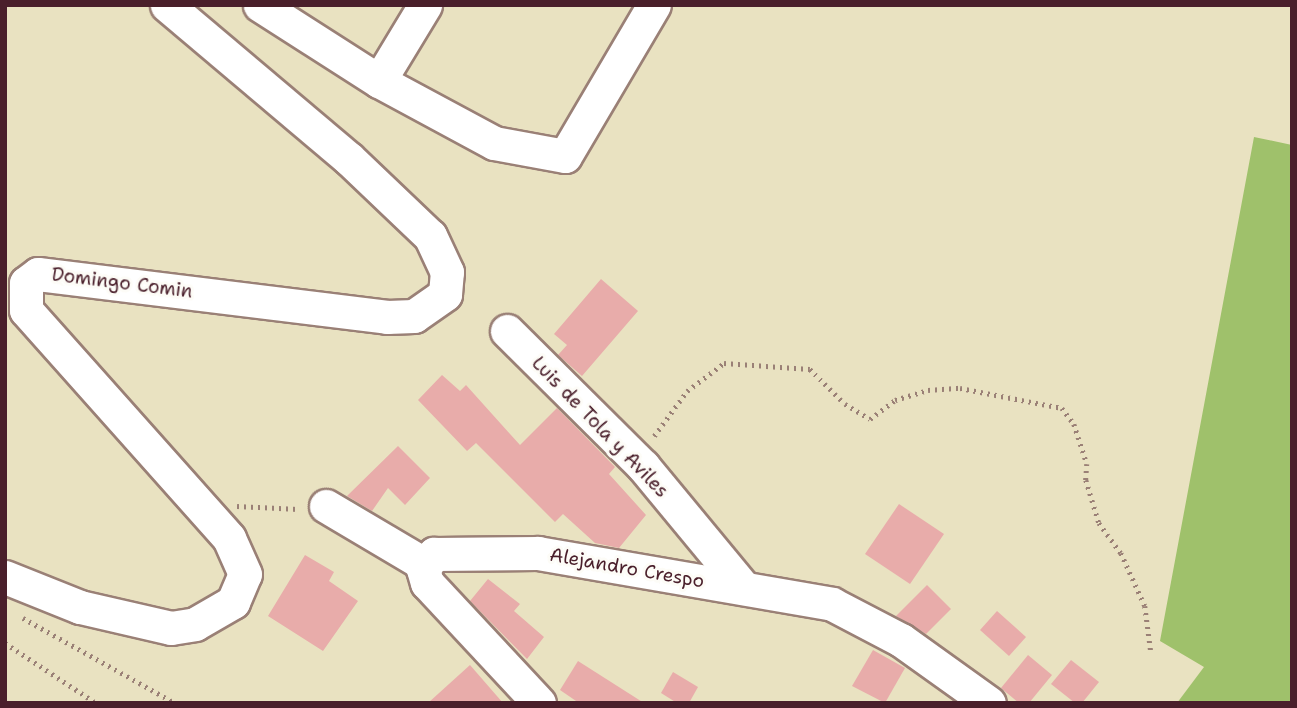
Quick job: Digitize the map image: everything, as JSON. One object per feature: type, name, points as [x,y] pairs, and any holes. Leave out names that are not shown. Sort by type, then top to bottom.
[{"type":"street","name":"Domingo Comin","points":[[5,578],[80,607],[150,626],[183,627],[233,602],[245,574],[240,556],[212,520],[26,310],[26,283],[38,274],[59,274],[387,317],[414,316],[434,306],[445,294],[447,272],[430,236],[348,158],[167,5]]},
{"type":"street","points":[[260,5],[379,80],[494,143],[565,156],[654,5]]},
{"type":"street","points":[[379,80],[425,5]]},
{"type":"street","name":"Luis de Tola y Aviles","points":[[507,331],[643,466],[744,588]]},
{"type":"street","points":[[326,506],[424,564],[427,583],[540,699]]},
{"type":"street","name":"Alejandro Crespo","points":[[424,564],[444,552],[538,553],[832,604],[867,620],[989,703]]},
{"type":"path","points":[[643,466],[659,426],[687,391],[724,363],[810,369],[845,404],[870,419],[895,400],[928,390],[960,388],[1062,408],[1074,424],[1087,464],[1086,480],[1099,523],[1121,553],[1145,606],[1152,652]]},
{"type":"path","points":[[212,520],[236,506],[314,511],[326,506]]},
{"type":"path","points":[[16,613],[48,635],[157,689],[175,703]]},
{"type":"path","points":[[5,643],[96,703]]},
{"type":"green space","points":[[1254,137],[1292,145],[1292,703],[1177,703],[1204,667],[1160,641]]},
{"type":"building","points":[[601,279],[638,311],[582,376],[558,355],[567,345],[554,334]]},
{"type":"building","points":[[442,375],[460,391],[466,385],[520,445],[557,408],[615,467],[609,474],[646,515],[619,548],[595,543],[563,514],[555,522],[476,443],[467,451],[418,400]]},
{"type":"building","points":[[398,446],[430,478],[405,505],[388,488],[372,511],[347,496]]},
{"type":"building","points":[[899,504],[944,534],[910,584],[865,554]]},
{"type":"building","points":[[305,555],[334,572],[329,581],[358,601],[323,651],[268,616]]},
{"type":"building","points":[[488,579],[520,604],[514,611],[544,637],[527,659],[470,601]]},
{"type":"building","points":[[927,585],[951,609],[926,634],[896,616]]},
{"type":"building","points":[[997,611],[1026,637],[1009,656],[980,630]]},
{"type":"building","points":[[873,650],[905,668],[885,703],[852,686]]},
{"type":"building","points":[[1028,655],[1052,675],[1029,703],[1019,703],[1001,688]]},
{"type":"building","points":[[1071,660],[1099,682],[1082,703],[1075,703],[1051,684]]},
{"type":"building","points":[[578,661],[644,703],[579,703],[560,690]]},
{"type":"building","points":[[470,665],[503,703],[428,703]]},
{"type":"building","points":[[673,672],[698,687],[689,703],[677,703],[661,693]]}]
